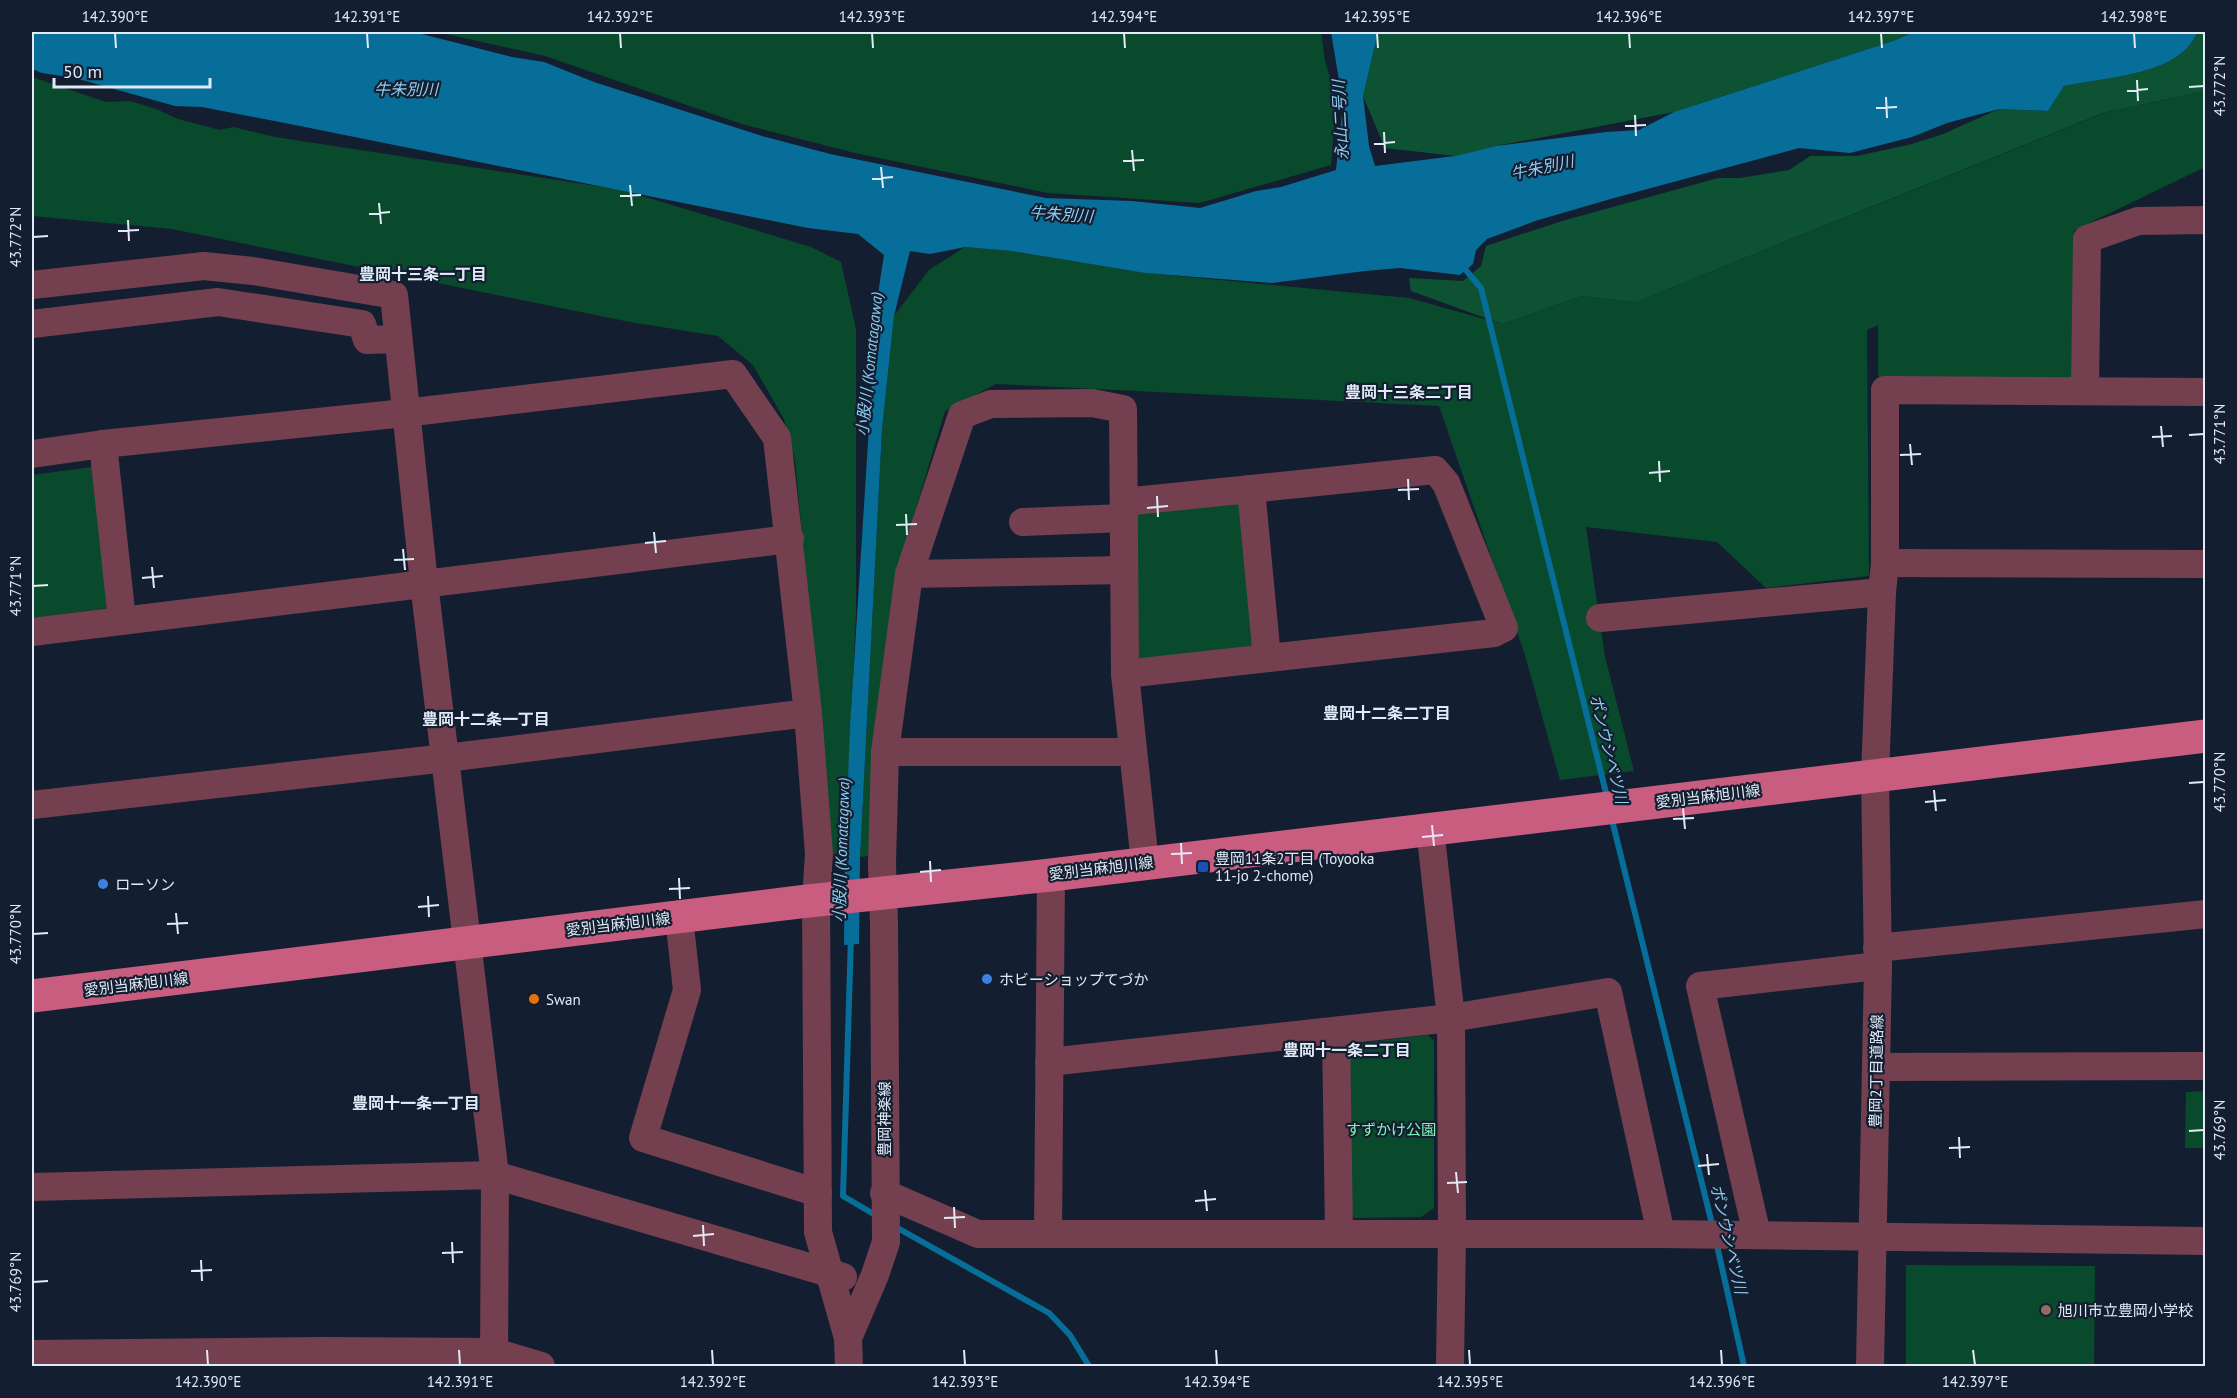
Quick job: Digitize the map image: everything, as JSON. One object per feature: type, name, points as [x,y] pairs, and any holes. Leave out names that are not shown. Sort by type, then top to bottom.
[{"type":"main road","name":"愛別当麻旭川線","points":[[32,996],[679,916],[1145,863],[2205,736]]},
{"type":"street","points":[[2205,220],[2138,221],[2087,239],[2085,390],[2205,392]]},
{"type":"street","points":[[32,285],[204,266],[253,271],[394,295],[424,583],[495,1175],[494,1359]]},
{"type":"street","points":[[32,324],[218,302],[362,324],[367,340],[398,339]]},
{"type":"street","name":"豊岡神楽線","points":[[405,413],[733,374],[777,438],[808,713],[823,899],[818,1232],[848,1338],[849,1366]]},
{"type":"street","name":"豊岡2丁目道路線","points":[[1870,1366],[1877,957],[1875,776],[1885,563],[1885,390],[2085,390]]},
{"type":"street","name":"豊岡神楽線","points":[[848,1338],[875,1275],[886,1242],[877,894],[882,864],[885,752],[909,574],[962,416],[991,404],[1092,403],[1123,409],[1124,510]]},
{"type":"street","points":[[32,454],[103,444],[405,413]]},
{"type":"street","points":[[103,444],[122,620]]},
{"type":"street","points":[[1023,522],[1124,510],[1251,489],[1435,470],[1446,483],[1504,628],[1494,633],[1125,674]]},
{"type":"street","points":[[1251,489],[1268,658]]},
{"type":"street","points":[[1124,510],[1125,674],[1145,863]]},
{"type":"street","points":[[32,633],[122,620],[790,539]]},
{"type":"street","points":[[1885,563],[2205,564]]},
{"type":"street","points":[[909,574],[1124,570]]},
{"type":"street","points":[[1600,618],[1882,592]]},
{"type":"street","points":[[32,805],[446,758],[808,713]]},
{"type":"street","points":[[885,752],[1133,752]]},
{"type":"street","points":[[1431,828],[1451,1018],[1450,1366]]},
{"type":"street","points":[[1048,1234],[1051,874]]},
{"type":"street","points":[[1744,1235],[1700,986],[1877,957],[2205,914]]},
{"type":"street","points":[[679,916],[687,990],[643,1138],[818,1193]]},
{"type":"street","points":[[1049,1062],[1451,1018],[1608,992],[1661,1234]]},
{"type":"street","points":[[1336,1031],[1339,1234]]},
{"type":"street","points":[[1876,1067],[2205,1066]]},
{"type":"street","points":[[32,1187],[495,1175],[829,1274],[850,1279],[875,1275]]},
{"type":"street","points":[[885,1202],[978,1234],[1691,1234],[2205,1241]]},
{"type":"street","points":[[32,1354],[321,1359],[494,1359],[541,1366]]},
{"type":"green space","points":[[437,32],[1321,32],[1325,61],[1336,98],[1331,165],[1200,203],[1048,193],[855,153],[742,124],[545,56]]},
{"type":"green space","points":[[1378,32],[1914,32],[1893,41],[1674,112],[1455,156],[1385,148],[1363,96]]},
{"type":"green space","points":[[2197,32],[2205,32],[2205,91],[2103,113],[1636,302],[1582,296],[1502,324],[1411,291],[1409,278],[1463,281],[1481,266],[1486,246],[1562,221],[1718,178],[1740,178],[1789,170],[1810,156],[1857,156],[1912,144],[1943,134],[1999,109],[2048,111],[2064,86],[2119,77],[2158,66],[2175,58],[2188,47]]},
{"type":"green space","points":[[32,77],[106,102],[130,101],[178,119],[220,130],[233,127],[275,137],[622,190],[811,247],[841,262],[856,329],[856,612],[845,855],[832,856],[795,460],[784,419],[753,365],[718,336],[630,322],[172,229],[32,216]]},
{"type":"green space","points":[[2205,91],[2205,167],[2073,231],[2087,239],[2085,390],[1885,390],[1878,375],[1878,325],[1867,330],[1869,576],[1766,588],[1717,542],[1586,527],[1605,657],[1634,771],[1560,780],[1524,652],[1439,406],[996,384],[945,411],[908,535],[868,856],[860,857],[882,429],[894,316],[929,270],[965,247],[1012,251],[1145,273],[1409,298],[1502,324],[1582,296],[1636,302],[2104,113]]},
{"type":"green space","points":[[92,467],[111,608],[32,618],[32,475]]},
{"type":"green space","points":[[1244,502],[1257,645],[1137,661],[1137,514]]},
{"type":"green space","name":"すずかけ公園","points":[[1428,1035],[1434,1041],[1434,1208],[1421,1217],[1354,1218],[1349,1212],[1347,1050],[1351,1044]]},
{"type":"green space","points":[[2205,1091],[2205,1148],[2185,1148],[2186,1092]]},
{"type":"green space","points":[[1906,1265],[2095,1266],[2094,1366],[1906,1366]]},
{"type":"water","name":"牛朱別川","points":[[32,32],[414,32],[512,57],[544,62],[594,82],[762,136],[830,154],[1046,198],[1132,201],[1200,208],[1336,170],[1343,104],[1331,32],[1378,32],[1363,96],[1369,146],[1375,166],[1455,156],[1496,146],[1639,130],[1674,112],[1893,41],[1914,32],[2197,32],[2188,47],[2175,58],[2158,66],[2119,77],[2064,86],[2048,111],[1999,109],[1947,123],[1912,137],[1850,153],[1799,148],[1614,198],[1535,221],[1487,239],[1476,250],[1473,264],[1460,275],[1400,268],[1272,283],[1145,273],[1012,251],[965,247],[930,254],[910,251],[894,316],[882,429],[860,857],[859,944],[844,945],[850,727],[877,300],[884,255],[858,234],[808,228],[202,107],[175,106],[75,78],[42,73],[32,69]]},
{"type":"waterway","name":"ポンウシベツ川","points":[[1461,268],[1464,268],[1481,288],[1607,797]]},
{"type":"waterway","name":"ポンウシベツ川","points":[[1611,816],[1713,1228]]},
{"type":"waterway","name":"小股川 (Komatagawa)","points":[[851,937],[843,1196],[877,1216]]},
{"type":"waterway","name":"小股川 (Komatagawa)","points":[[894,1226],[1049,1313],[1070,1335],[1089,1366]]},
{"type":"waterway","name":"ポンウシベツ川","points":[[1716,1241],[1744,1366]]},
{"type":"place","name":"豊岡11条2丁目 (Toyooka 11-jo 2-chome)","points":[[1203,867]]},
{"type":"place","name":"ローソン","points":[[103,884]]},
{"type":"place","name":"ホビーショップてづか","points":[[987,979]]},
{"type":"place","name":"Swan","points":[[534,999]]},
{"type":"place","name":"旭川市立豊岡小学校","points":[[2046,1310]]},
{"type":"district","name":"豊岡十三条一丁目","points":[[423,274]]},
{"type":"district","name":"豊岡十三条二丁目","points":[[1409,392]]},
{"type":"district","name":"豊岡十二条二丁目","points":[[1387,713]]},
{"type":"district","name":"豊岡十二条一丁目","points":[[486,719]]},
{"type":"district","name":"豊岡十一条二丁目","points":[[1347,1050]]},
{"type":"district","name":"豊岡十一条一丁目","points":[[416,1103]]},
{"type":"water label","name":"永山二号川","points":[[1340,120]]}]
